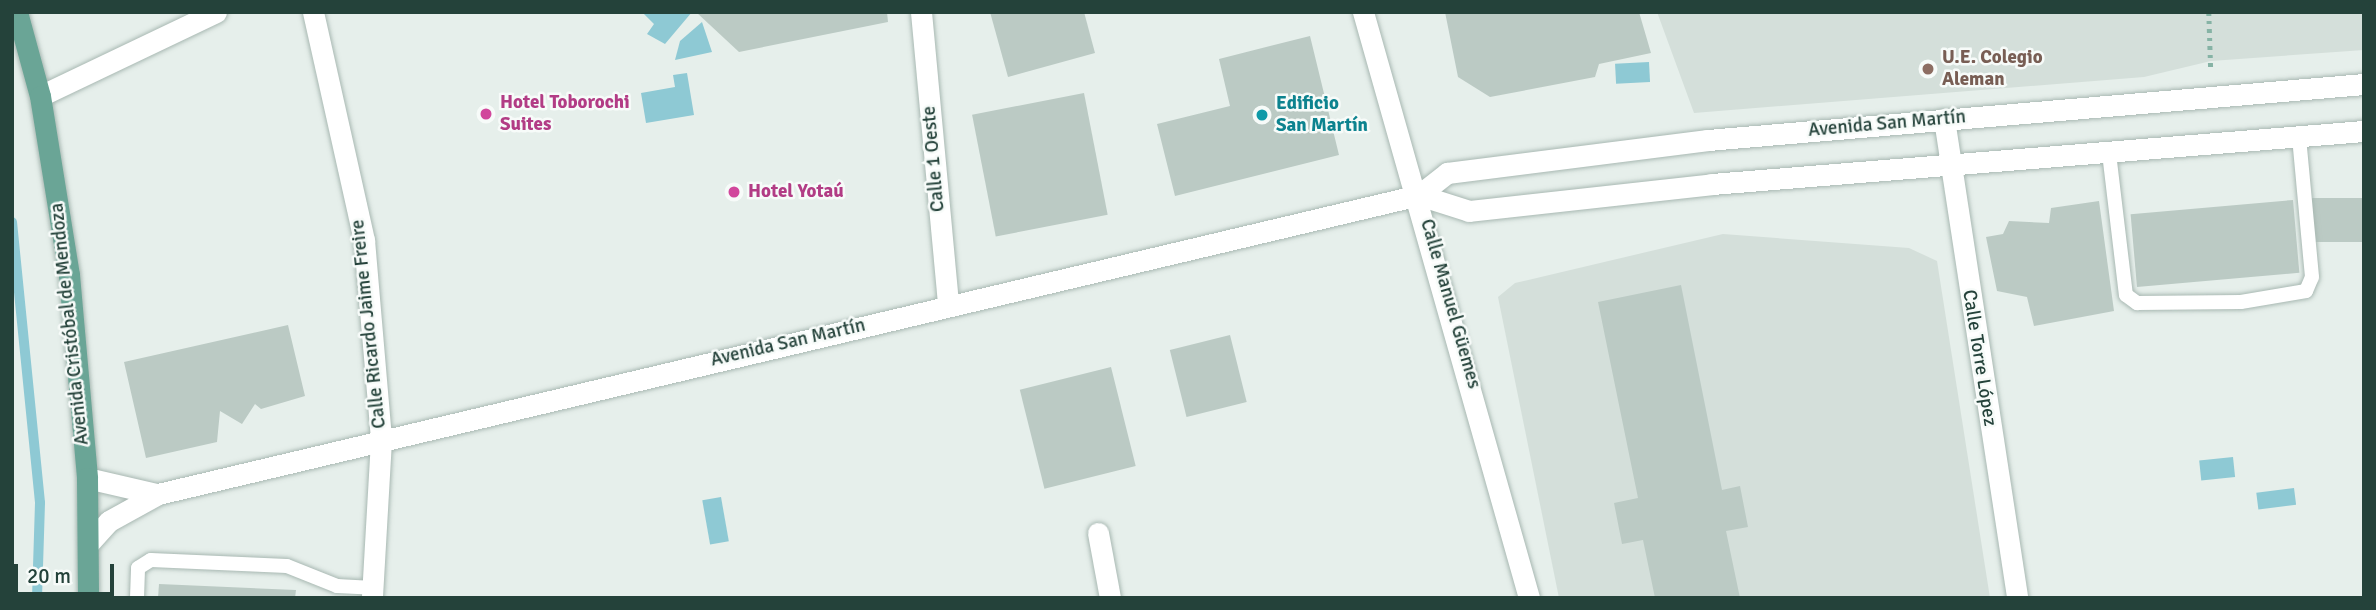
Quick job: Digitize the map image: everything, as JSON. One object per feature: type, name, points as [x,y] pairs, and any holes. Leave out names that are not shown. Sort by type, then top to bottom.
[{"type":"main road","name":"Avenida Cristóbal de Mendoza","points":[[17,12],[40,96],[68,275],[87,478],[89,598]]},
{"type":"main road","points":[[40,96],[216,12]]},
{"type":"main road","name":"Calle Ricardo Jaime Freire","points":[[313,12],[364,240],[381,440],[372,593]]},
{"type":"main road","name":"Calle 1 Oeste","points":[[920,12],[948,305]]},
{"type":"main road","name":"Calle Manuel Güemes","points":[[1363,12],[1419,195],[1529,598]]},
{"type":"main road","name":"Avenida San Martín","points":[[90,542],[109,520],[158,494],[1419,195],[1447,173],[1944,119],[2364,84]]},
{"type":"main road","name":"Calle Torre López","points":[[1944,119],[1948,166],[2017,598]]},
{"type":"main road","points":[[1419,195],[1469,211],[1948,166],[2364,131]]},
{"type":"main road","name":"Avenida San Martín","points":[[87,478],[158,494]]},
{"type":"main road","points":[[1098,533],[1110,598]]},
{"type":"lane","points":[[2109,153],[2126,295],[2137,303],[2241,302],[2306,291],[2312,277],[2299,137]]},
{"type":"lane","points":[[137,598],[138,568],[151,560],[287,566],[337,586],[372,593]]},
{"type":"path","points":[[2209,12],[2210,97]]},
{"type":"shaded area","name":"U.E. Colegio Aleman","points":[[1657,12],[2364,12],[2364,50],[2211,61],[2144,77],[1694,113]]},
{"type":"shaded area","points":[[1723,234],[1909,248],[1937,261],[1990,598],[1559,598],[1498,297],[1515,283]]},
{"type":"water","points":[[642,12],[692,12],[665,44],[647,34],[654,24]]},
{"type":"water","points":[[702,22],[712,52],[675,60],[680,41]]},
{"type":"water","points":[[1649,62],[1650,82],[1616,84],[1615,64]]},
{"type":"water","points":[[687,73],[694,115],[646,123],[641,93],[675,87],[673,75]]},
{"type":"water","points":[[2233,457],[2235,477],[2201,480],[2199,461]]},
{"type":"water","points":[[2294,488],[2296,505],[2258,510],[2256,493]]},
{"type":"water","points":[[721,497],[729,541],[710,545],[702,500]]},
{"type":"building","points":[[696,12],[887,12],[888,22],[739,52]]},
{"type":"building","points":[[990,12],[1084,12],[1095,53],[1008,77]]},
{"type":"building","points":[[1445,12],[1639,12],[1651,53],[1599,64],[1595,77],[1490,97],[1458,77]]},
{"type":"building","name":"Edificio San Martín","points":[[1310,36],[1339,155],[1175,196],[1157,124],[1230,106],[1219,59]]},
{"type":"building","points":[[1084,93],[1108,215],[996,236],[972,115]]},
{"type":"building","points":[[2308,198],[2364,198],[2364,242],[2308,242]]},
{"type":"building","points":[[2293,200],[2299,273],[2137,287],[2131,214]]},
{"type":"building","points":[[2099,201],[2114,311],[2034,326],[2027,297],[1997,291],[1986,237],[2003,234],[2009,221],[2049,223],[2051,208]]},
{"type":"building","points":[[1681,285],[1722,490],[1740,486],[1748,527],[1726,531],[1740,598],[1655,598],[1643,540],[1622,544],[1614,503],[1638,498],[1598,302]]},
{"type":"building","points":[[288,325],[305,396],[261,409],[255,404],[242,424],[220,411],[217,442],[146,458],[124,362]]},
{"type":"building","points":[[1230,335],[1247,402],[1187,417],[1170,350]]},
{"type":"building","points":[[1111,367],[1136,466],[1044,489],[1020,390]]},
{"type":"building","points":[[159,584],[296,590],[295,598],[158,598]]},
{"type":"waterway","points":[[12,222],[40,503],[37,598]]},
{"type":"place","name":"U.E. Colegio Aleman","points":[[1928,69]]},
{"type":"place","name":"Hotel Toborochi Suites","points":[[486,114]]},
{"type":"place","name":"Edificio San Martín","points":[[1262,115]]},
{"type":"place","name":"Hotel Yotaú","points":[[734,192]]}]
